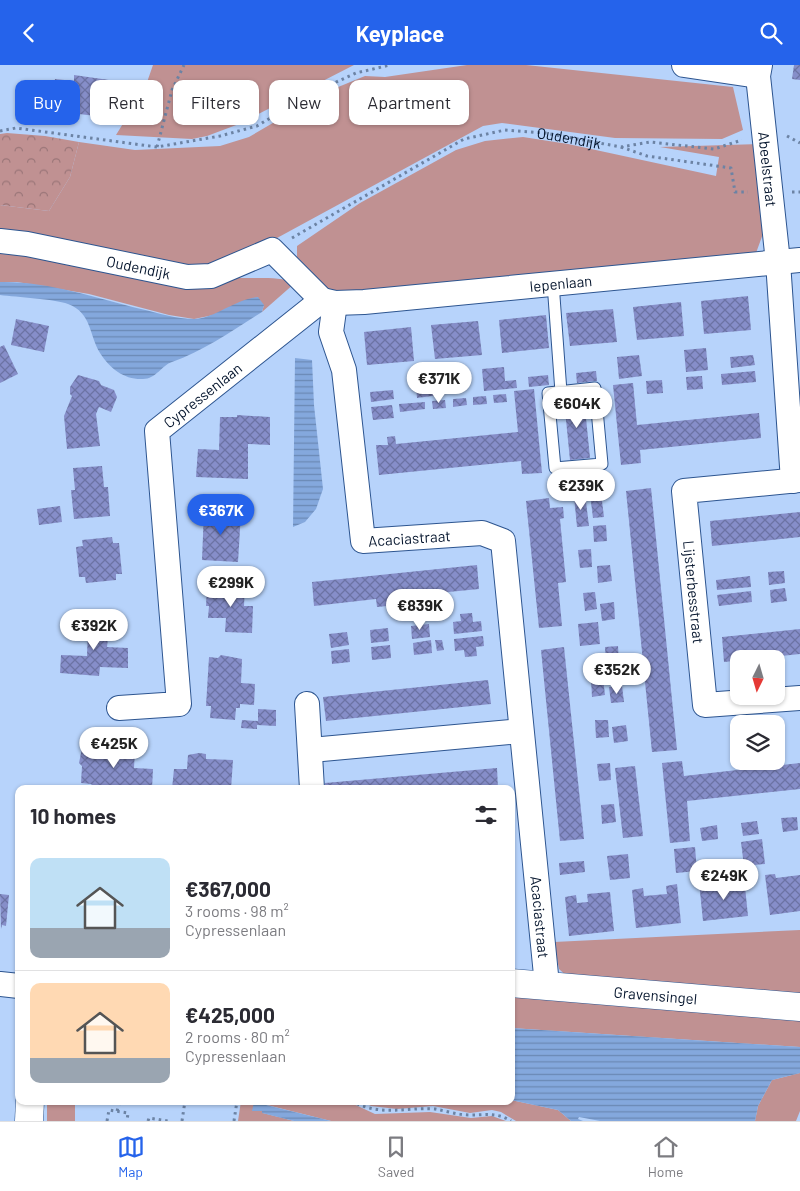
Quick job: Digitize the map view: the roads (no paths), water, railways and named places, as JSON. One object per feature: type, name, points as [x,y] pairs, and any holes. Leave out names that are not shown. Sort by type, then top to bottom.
[{"type":"street","name":"Abeelstraat","points":[[684,65],[759,71],[764,134],[789,261]]},
{"type":"street","name":"Oudendijk","points":[[0,241],[27,244],[188,277],[211,276],[272,250],[329,301]]},
{"type":"street","name":"Iepenlaan","points":[[329,301],[364,303],[789,261]]},
{"type":"street","name":"Lijsterbesstraat","points":[[789,261],[797,480],[684,491],[705,705],[800,698]]},
{"type":"street","name":"Cypressenlaan","points":[[120,708],[179,704],[157,431],[329,301]]},
{"type":"street","name":"Acaciastraat","points":[[329,301],[331,332],[344,370],[363,541],[482,533],[503,541],[547,985]]},
{"type":"street","points":[[307,704],[312,785]]},
{"type":"street","points":[[310,750],[521,731]]},
{"type":"street","name":"Gravensingel","points":[[515,983],[800,1007]]},
{"type":"street","points":[[0,984],[15,986]]},
{"type":"street","points":[[29,1121],[30,1105]]},
{"type":"lane","points":[[553,283],[562,391]]},
{"type":"lane","points":[[595,389],[602,464],[555,468],[548,393],[562,391],[595,389]]},
{"type":"water","points":[[0,282],[18,282],[54,287],[188,319],[202,318],[250,298],[258,297],[264,305],[262,312],[218,340],[168,364],[152,377],[136,379],[118,372],[108,364],[96,346],[86,319],[76,308],[54,301],[0,295]]},
{"type":"water","points":[[295,358],[312,360],[314,405],[323,489],[316,509],[305,522],[293,527]]},
{"type":"water","points":[[515,1028],[800,1047],[800,1073],[772,1080],[758,1106],[755,1121],[600,1121],[579,1117],[578,1119],[583,1121],[571,1121],[558,1110],[515,1101]]},
{"type":"water","points":[[253,1105],[266,1105],[331,1121],[294,1121],[262,1113],[262,1111],[252,1111]]}]
